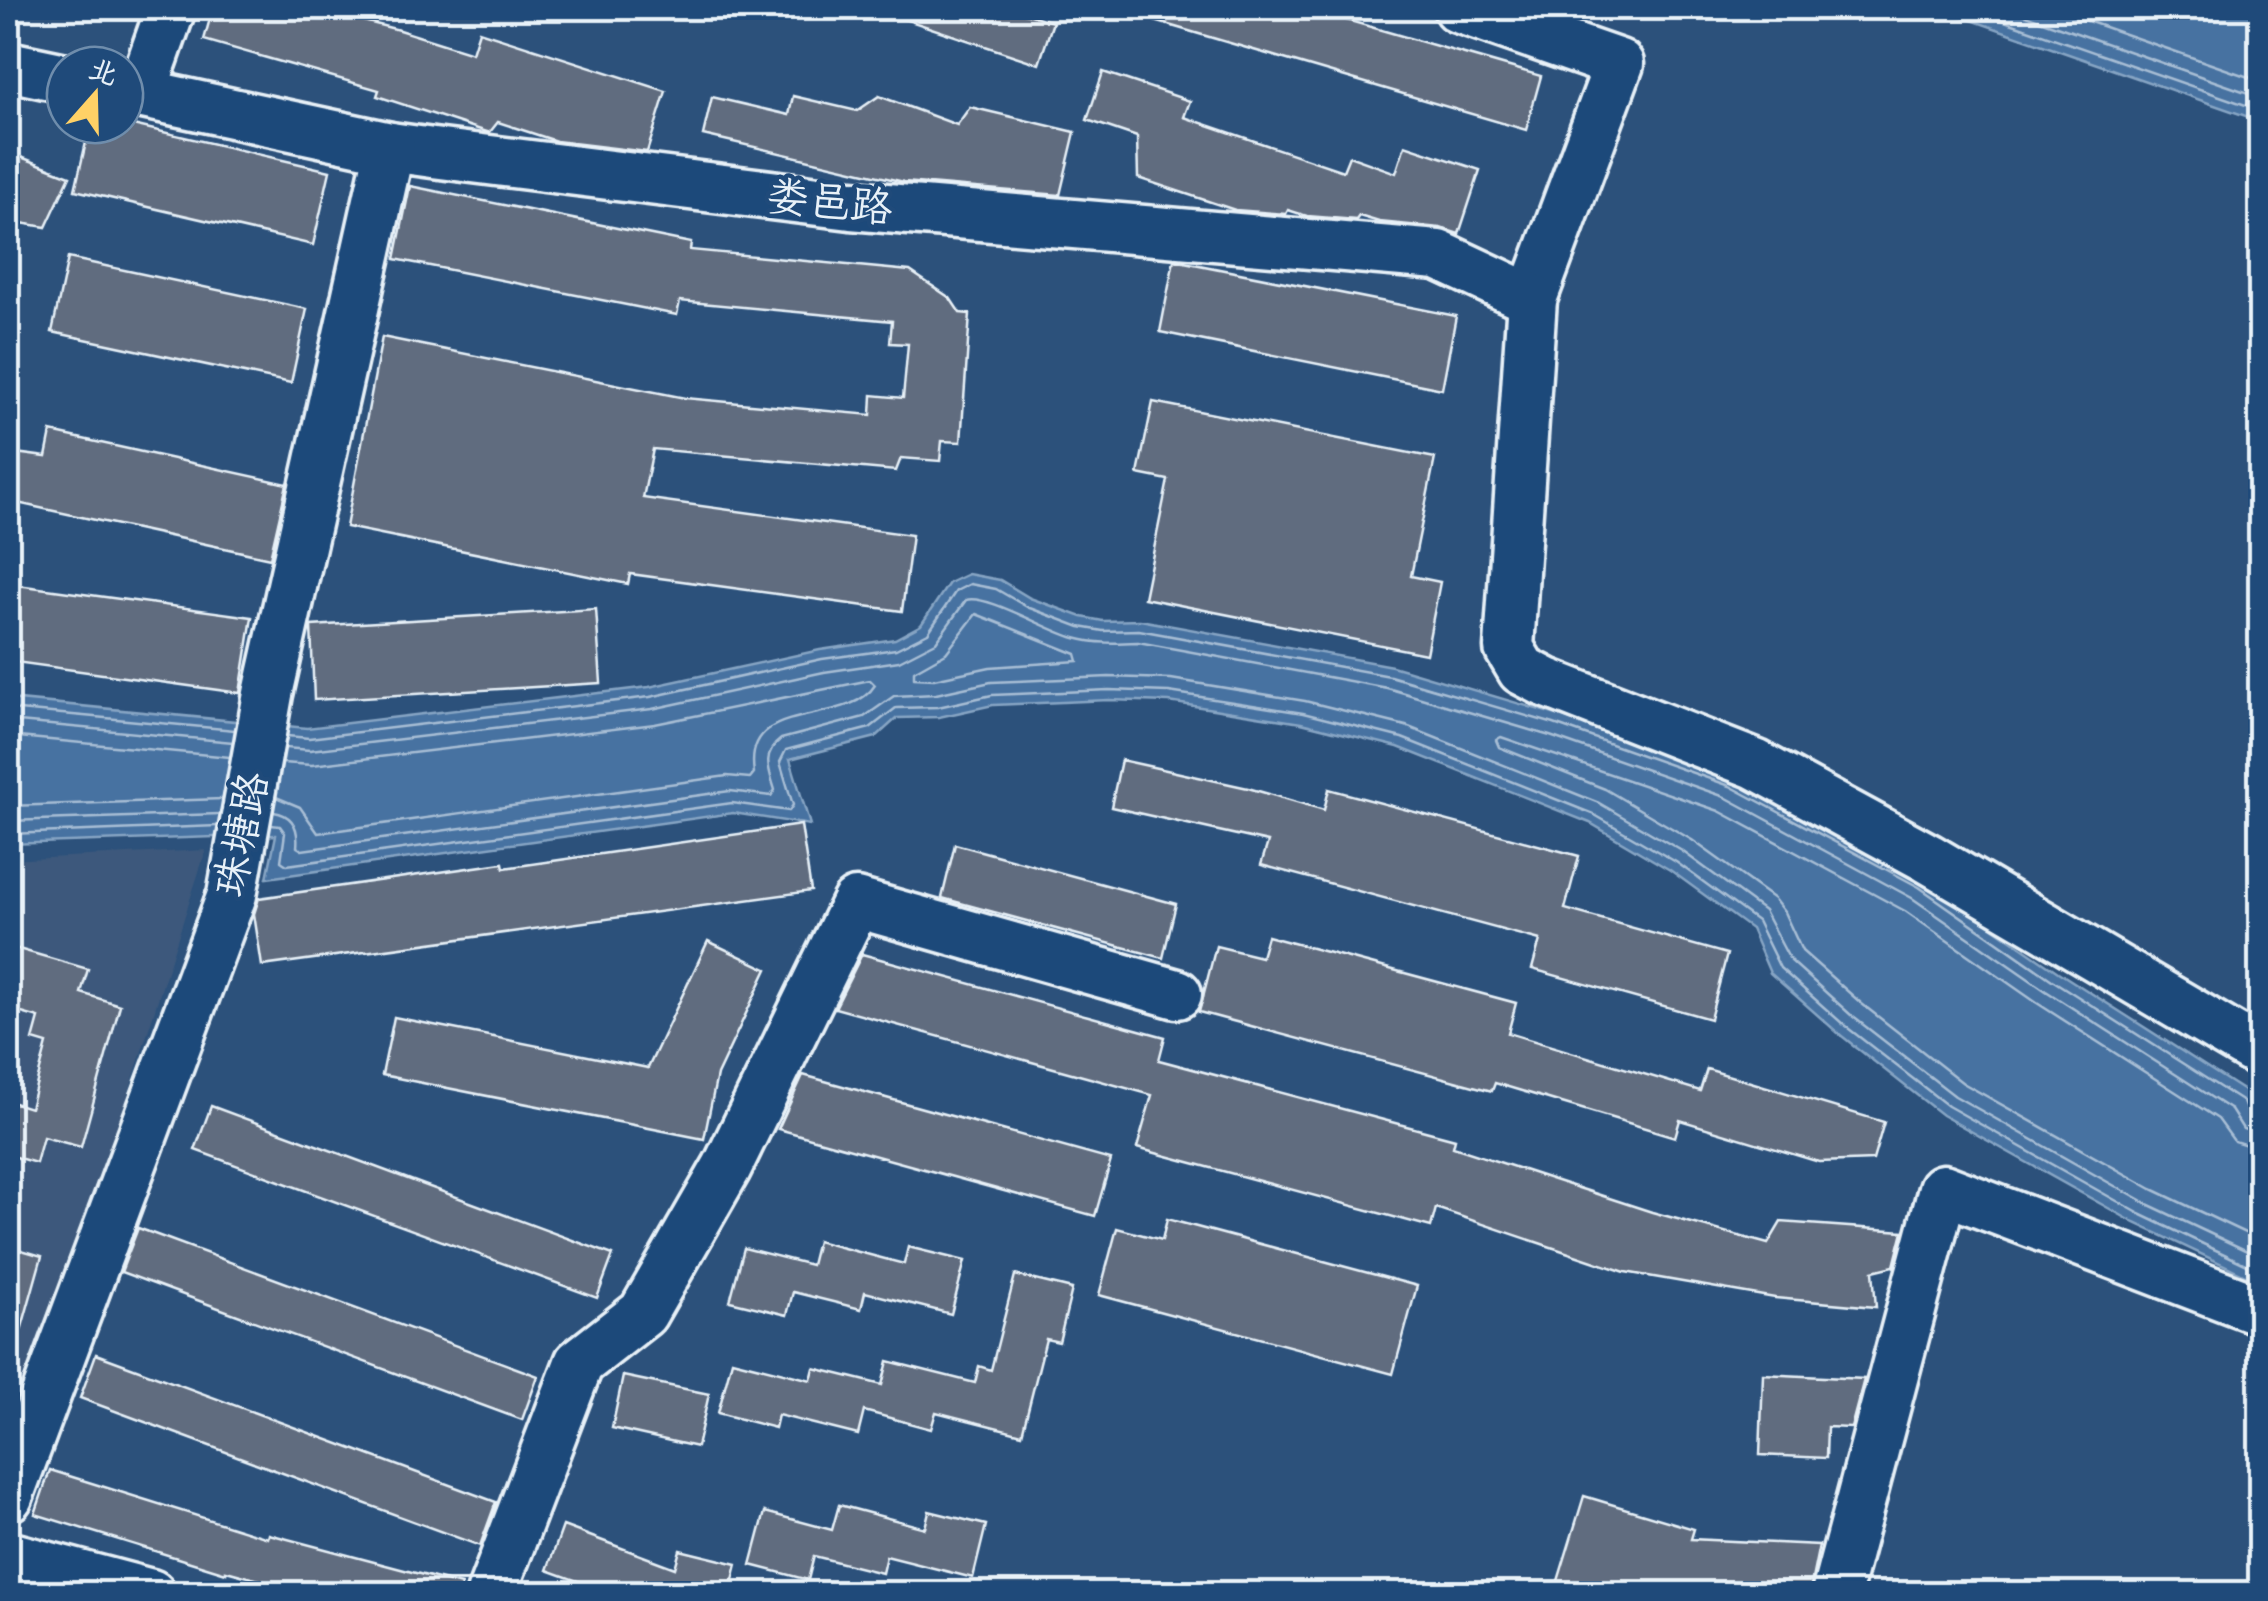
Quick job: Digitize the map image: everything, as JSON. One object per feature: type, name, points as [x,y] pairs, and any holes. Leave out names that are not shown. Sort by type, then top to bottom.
[{"type":"street","points":[[145,65],[170,8]]},
{"type":"street","points":[[1458,8],[1619,64],[1532,299],[1509,648],[1522,670],[1755,764],[1928,858],[2260,1053]]},
{"type":"street","points":[[8,66],[45,74]]},
{"type":"street","name":"娄邑路","points":[[145,95],[390,147],[851,205],[1438,256],[1532,299]]},
{"type":"street","name":"珠塘路","points":[[8,1497],[232,895],[268,694],[390,147]]},
{"type":"street","points":[[491,1594],[578,1363],[643,1314],[727,1167],[856,903],[1176,994]]},
{"type":"street","points":[[1836,1594],[1943,1188],[2260,1310]]},
{"type":"street","points":[[8,1556],[151,1594]]},
{"type":"shaded area","points":[[206,850],[161,990],[8,1478],[8,860]]},
{"type":"water","points":[[1937,8],[2260,8],[2260,121]]},
{"type":"water","points":[[968,574],[1000,580],[1030,598],[1082,617],[1140,620],[1392,666],[1557,715],[1734,777],[1924,879],[2058,972],[2255,1098],[2260,1138],[2260,1282],[2135,1223],[1942,1115],[1770,973],[1751,929],[1670,870],[1590,823],[1398,747],[1301,723],[1169,702],[1109,700],[993,705],[939,717],[897,718],[876,737],[790,759],[810,825],[733,813],[267,878],[276,835],[8,844],[8,699],[307,728],[649,687],[820,650],[895,639],[921,625],[949,583]]},
{"type":"building","points":[[213,8],[312,8],[472,53],[479,31],[666,91],[647,152],[556,141],[498,122],[487,132],[377,96],[379,90],[204,40]]},
{"type":"building","points":[[884,8],[1009,8],[1053,22],[1039,64],[883,12]]},
{"type":"building","points":[[1132,8],[1305,8],[1541,76],[1526,130],[1131,14]]},
{"type":"building","points":[[1103,72],[1190,101],[1184,117],[1343,171],[1349,156],[1396,173],[1405,145],[1480,170],[1459,234],[1359,216],[1356,220],[1307,216],[1288,210],[1286,214],[1235,210],[1138,178],[1137,137],[1087,120]]},
{"type":"building","points":[[793,96],[857,111],[879,96],[957,125],[970,107],[1075,132],[1060,195],[904,182],[703,135],[712,97],[789,115]]},
{"type":"building","points":[[145,128],[330,171],[313,245],[75,190],[85,145],[145,145]]},
{"type":"building","points":[[8,152],[70,176],[46,227],[8,221]]},
{"type":"building","points":[[410,186],[691,243],[690,250],[910,271],[950,298],[960,313],[970,314],[961,442],[942,441],[940,461],[901,458],[896,471],[653,449],[643,498],[912,535],[902,611],[630,574],[628,584],[346,527],[382,337],[685,398],[871,415],[872,395],[903,398],[908,344],[890,343],[892,321],[680,301],[677,315],[395,259]]},
{"type":"building","points":[[68,258],[307,309],[291,383],[52,332]]},
{"type":"building","points":[[1174,260],[1456,316],[1442,389],[1160,332]]},
{"type":"building","points":[[1153,402],[1435,458],[1411,576],[1440,582],[1426,654],[1144,598],[1168,480],[1138,474]]},
{"type":"building","points":[[51,432],[287,484],[270,558],[8,501],[8,452],[46,457]]},
{"type":"building","points":[[10,584],[252,617],[240,693],[8,661]]},
{"type":"building","points":[[596,609],[601,683],[314,700],[311,626]]},
{"type":"building","points":[[1121,760],[1248,788],[1324,810],[1329,789],[1579,856],[1565,909],[1727,954],[1710,1019],[1532,969],[1540,940],[1261,865],[1268,842],[1111,807]]},
{"type":"building","points":[[801,825],[811,891],[262,966],[254,914],[259,898]]},
{"type":"building","points":[[955,844],[1176,904],[1163,958],[942,898]]},
{"type":"building","points":[[1267,936],[1516,1003],[1508,1033],[1700,1091],[1707,1069],[1884,1122],[1873,1160],[1819,1162],[1680,1120],[1675,1137],[1495,1083],[1492,1091],[1199,1012],[1216,946],[1261,957]]},
{"type":"building","points":[[708,941],[767,969],[717,1075],[704,1139],[382,1075],[394,1017],[648,1068]]},
{"type":"building","points":[[8,946],[88,969],[81,993],[120,1005],[81,1147],[43,1137],[36,1163],[8,1155],[8,1101],[30,1108],[47,1044],[33,1040],[39,1018],[8,1009]]},
{"type":"building","points":[[862,954],[1165,1037],[1159,1060],[1455,1139],[1453,1147],[1652,1212],[1768,1244],[1781,1222],[1903,1231],[1894,1266],[1873,1271],[1876,1307],[1775,1298],[1625,1272],[1436,1208],[1431,1227],[1137,1148],[1152,1095],[835,1008]]},
{"type":"building","points":[[803,1075],[1111,1160],[1095,1216],[778,1129]]},
{"type":"building","points":[[211,1106],[613,1255],[597,1298],[195,1150]]},
{"type":"building","points":[[1167,1219],[1417,1286],[1393,1374],[1099,1295],[1117,1228],[1162,1240]]},
{"type":"building","points":[[138,1228],[538,1376],[522,1420],[121,1272]]},
{"type":"building","points":[[817,1241],[904,1264],[908,1247],[965,1261],[951,1314],[865,1292],[861,1309],[793,1292],[787,1315],[730,1301],[744,1248],[811,1265]]},
{"type":"building","points":[[8,1246],[42,1256],[15,1352],[8,1351]]},
{"type":"building","points":[[1015,1275],[1072,1289],[1059,1342],[1046,1339],[1022,1434],[936,1412],[931,1429],[864,1411],[858,1435],[778,1415],[775,1428],[718,1413],[732,1360],[811,1380],[814,1368],[882,1385],[888,1361],[975,1383],[979,1366],[991,1370]]},
{"type":"building","points":[[96,1354],[496,1502],[480,1546],[80,1398]]},
{"type":"building","points":[[1763,1374],[1864,1379],[1851,1428],[1827,1427],[1826,1458],[1760,1455]]},
{"type":"building","points":[[623,1376],[709,1394],[697,1447],[612,1428]]},
{"type":"building","points":[[50,1470],[268,1538],[269,1534],[461,1585],[460,1594],[312,1594],[226,1573],[35,1514]]},
{"type":"building","points":[[1584,1496],[1694,1529],[1691,1539],[1819,1545],[1809,1594],[1554,1594]]},
{"type":"building","points":[[839,1505],[925,1528],[929,1511],[986,1525],[973,1578],[886,1556],[882,1573],[814,1556],[808,1580],[751,1565],[765,1512],[832,1530]]},
{"type":"building","points":[[563,1526],[675,1568],[680,1550],[737,1564],[731,1588],[737,1594],[583,1594],[586,1584],[547,1570]]}]
